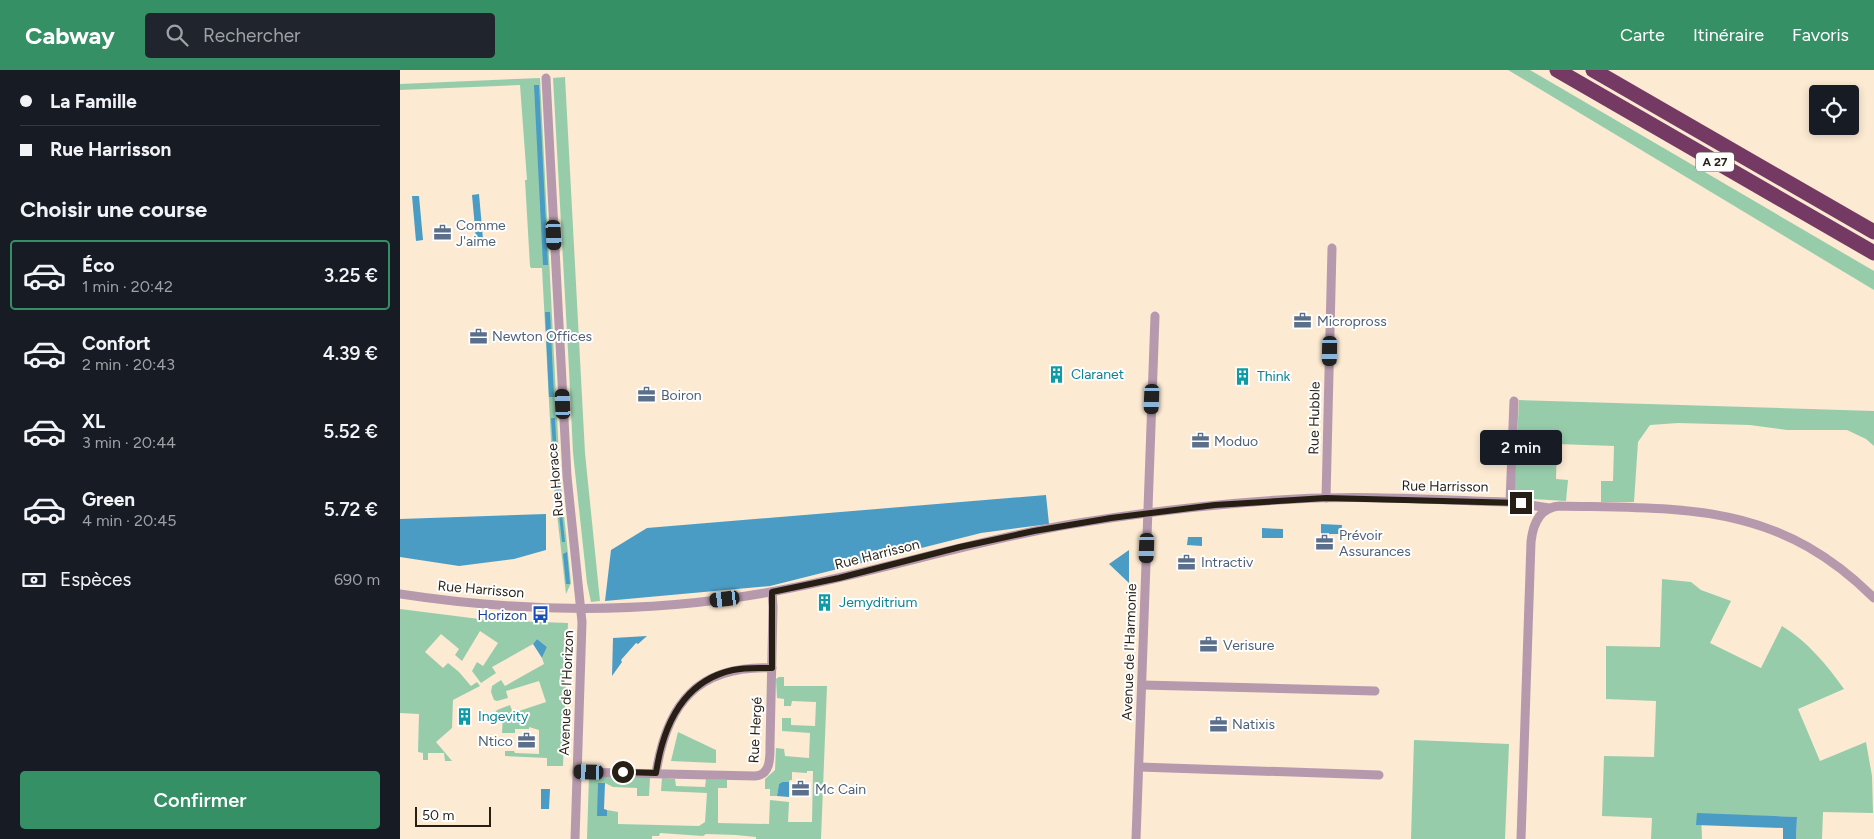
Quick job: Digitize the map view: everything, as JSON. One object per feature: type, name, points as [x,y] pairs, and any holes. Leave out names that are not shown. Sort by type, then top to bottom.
[{"type":"highway","name":"A 27","points":[[1556,70],[1874,253]]},
{"type":"highway","name":"A 27","points":[[1593,70],[1874,232]]},
{"type":"street","name":"Rue Horace","points":[[546,78],[567,476],[581,609]]},
{"type":"street","name":"Rue Hubble","points":[[1326,498],[1332,248]]},
{"type":"street","name":"Avenue de l'Harmonie","points":[[1136,839],[1155,316]]},
{"type":"street","points":[[1510,502],[1514,401]]},
{"type":"street","name":"Rue Harrisson","points":[[400,594],[479,604],[581,609],[695,602],[772,592],[839,578],[977,543],[1072,524],[1215,505],[1326,498],[1510,502],[1549,508],[1560,506],[1682,510],[1711,513],[1745,520],[1785,534],[1817,552],[1840,568],[1874,598]]},
{"type":"street","points":[[1521,839],[1531,542],[1535,524],[1541,514],[1549,508]]},
{"type":"street","name":"Rue Hergé","points":[[577,772],[755,776],[760,776],[764,773],[770,762],[772,592]]},
{"type":"street","name":"Avenue de l'Horizon","points":[[575,839],[581,609]]},
{"type":"street","points":[[656,773],[667,727],[678,708],[690,694],[705,682],[722,673],[744,668],[772,668]]},
{"type":"street","points":[[1142,685],[1375,691]]},
{"type":"street","points":[[1139,767],[1379,775]]},
{"type":"green space","points":[[1508,70],[1530,70],[1874,271],[1874,290]]},
{"type":"green space","points":[[565,77],[585,453],[600,601],[591,602],[587,583],[573,453],[553,78]]},
{"type":"green space","points":[[540,78],[560,476],[571,583],[566,594],[553,478],[542,268],[531,268],[530,266],[525,180],[527,180],[520,85],[400,90],[400,84]]},
{"type":"green space","points":[[1519,400],[1874,411],[1874,446],[1866,439],[1847,430],[1787,430],[1750,425],[1678,423],[1650,425],[1638,442],[1634,502],[1601,502],[1601,481],[1613,481],[1614,446],[1557,444],[1556,479],[1568,480],[1566,501],[1514,498]]},
{"type":"green space","points":[[1662,579],[1691,582],[1701,590],[1731,601],[1710,643],[1761,668],[1782,626],[1816,654],[1844,689],[1798,709],[1820,761],[1866,742],[1872,776],[1873,813],[1823,812],[1822,839],[1796,839],[1797,817],[1701,814],[1702,839],[1651,839],[1652,818],[1602,816],[1604,756],[1654,757],[1656,701],[1606,699],[1606,646],[1660,647]]},
{"type":"green space","points":[[400,609],[487,620],[568,623],[563,766],[547,766],[547,758],[505,756],[505,751],[539,754],[539,730],[529,727],[529,729],[515,729],[515,733],[502,733],[503,714],[494,714],[497,710],[510,705],[513,713],[546,702],[539,681],[506,691],[508,698],[497,701],[494,700],[491,692],[492,686],[501,680],[505,686],[544,664],[542,658],[547,647],[537,639],[533,644],[492,667],[496,673],[481,683],[472,671],[477,662],[483,666],[498,643],[480,631],[462,661],[455,655],[459,649],[441,634],[425,652],[443,668],[448,663],[471,686],[477,682],[480,686],[453,700],[452,728],[436,742],[452,761],[445,761],[444,753],[428,753],[428,760],[423,760],[423,753],[418,752],[419,714],[400,713]]},
{"type":"green space","points":[[784,677],[784,686],[827,686],[821,839],[756,839],[756,837],[736,835],[706,834],[703,836],[660,833],[659,836],[652,836],[652,839],[587,839],[589,776],[650,778],[649,796],[637,796],[637,788],[613,787],[605,783],[597,816],[607,816],[607,810],[618,812],[618,824],[699,826],[705,822],[707,793],[661,791],[662,778],[675,779],[676,786],[705,787],[706,779],[727,780],[727,788],[718,788],[718,823],[769,824],[770,800],[789,802],[788,822],[812,822],[813,771],[807,771],[807,773],[792,772],[792,780],[779,784],[777,796],[770,796],[770,789],[765,789],[765,779],[775,770],[776,748],[784,749],[785,756],[809,758],[810,733],[782,731],[782,718],[791,718],[791,725],[815,726],[816,702],[792,701],[791,706],[784,706],[784,699],[777,698],[776,679]]},
{"type":"green space","points":[[678,732],[716,750],[716,763],[671,761]]},
{"type":"green space","points":[[1414,740],[1509,744],[1505,839],[1411,839]]},
{"type":"water","points":[[534,85],[539,85],[548,265],[543,265]]},
{"type":"water","points":[[479,194],[483,239],[476,239],[472,195]]},
{"type":"water","points":[[412,196],[419,196],[423,240],[416,241]]},
{"type":"water","points":[[545,312],[550,312],[554,397],[549,397]]},
{"type":"water","points":[[551,418],[555,418],[558,477],[565,542],[562,542]]},
{"type":"water","points":[[1046,495],[1049,524],[981,533],[770,586],[605,601],[611,550],[647,528]]},
{"type":"water","points":[[546,514],[546,550],[514,559],[459,566],[400,557],[400,519]]},
{"type":"water","points":[[1321,524],[1342,525],[1341,534],[1321,534]]},
{"type":"water","points":[[1262,528],[1283,529],[1283,538],[1262,538]]},
{"type":"water","points":[[1188,537],[1202,537],[1202,546],[1187,545]]},
{"type":"water","points":[[1129,550],[1129,583],[1109,564]]},
{"type":"water","points":[[567,552],[570,584],[566,584],[563,554]]},
{"type":"water","points":[[647,636],[638,644],[636,643],[621,660],[622,662],[612,676],[613,638]]},
{"type":"water","points":[[537,639],[547,647],[542,658],[533,644]]},
{"type":"water","points":[[789,782],[789,797],[777,796],[779,784]]},
{"type":"water","points":[[598,783],[605,783],[604,809],[607,810],[607,816],[597,816]]},
{"type":"water","points":[[541,789],[550,789],[549,809],[541,809]]},
{"type":"water","points":[[1697,813],[1797,817],[1796,839],[1783,839],[1783,828],[1696,825]]},
{"type":"place","name":"Comme J'aime","points":[[442,233]]},
{"type":"place","name":"Micropross","points":[[1303,321]]},
{"type":"place","name":"Newton Offices","points":[[478,336]]},
{"type":"place","name":"Claranet","points":[[1057,374]]},
{"type":"place","name":"Think","points":[[1243,376]]},
{"type":"place","name":"Boiron","points":[[647,395]]},
{"type":"place","name":"Moduo","points":[[1200,441]]},
{"type":"place","name":"Prévoir Assurances","points":[[1325,543]]},
{"type":"place","name":"Intractiv","points":[[1187,562]]},
{"type":"place","name":"Jemyditrium","points":[[825,602]]},
{"type":"place","name":"Horizon","points":[[541,615]]},
{"type":"place","name":"Verisure","points":[[1209,645]]},
{"type":"place","name":"Ingevity","points":[[464,716]]},
{"type":"place","name":"Natixis","points":[[1218,724]]},
{"type":"place","name":"Ntico","points":[[527,741]]},
{"type":"place","name":"Mc Cain","points":[[801,789]]},
{"type":"route","points":[[623,772],[656,773],[667,727],[678,708],[697,687],[714,676],[734,669],[772,668],[772,592],[839,578],[960,547],[1034,531],[1111,518],[1215,505],[1326,498],[1521,503]]}]
